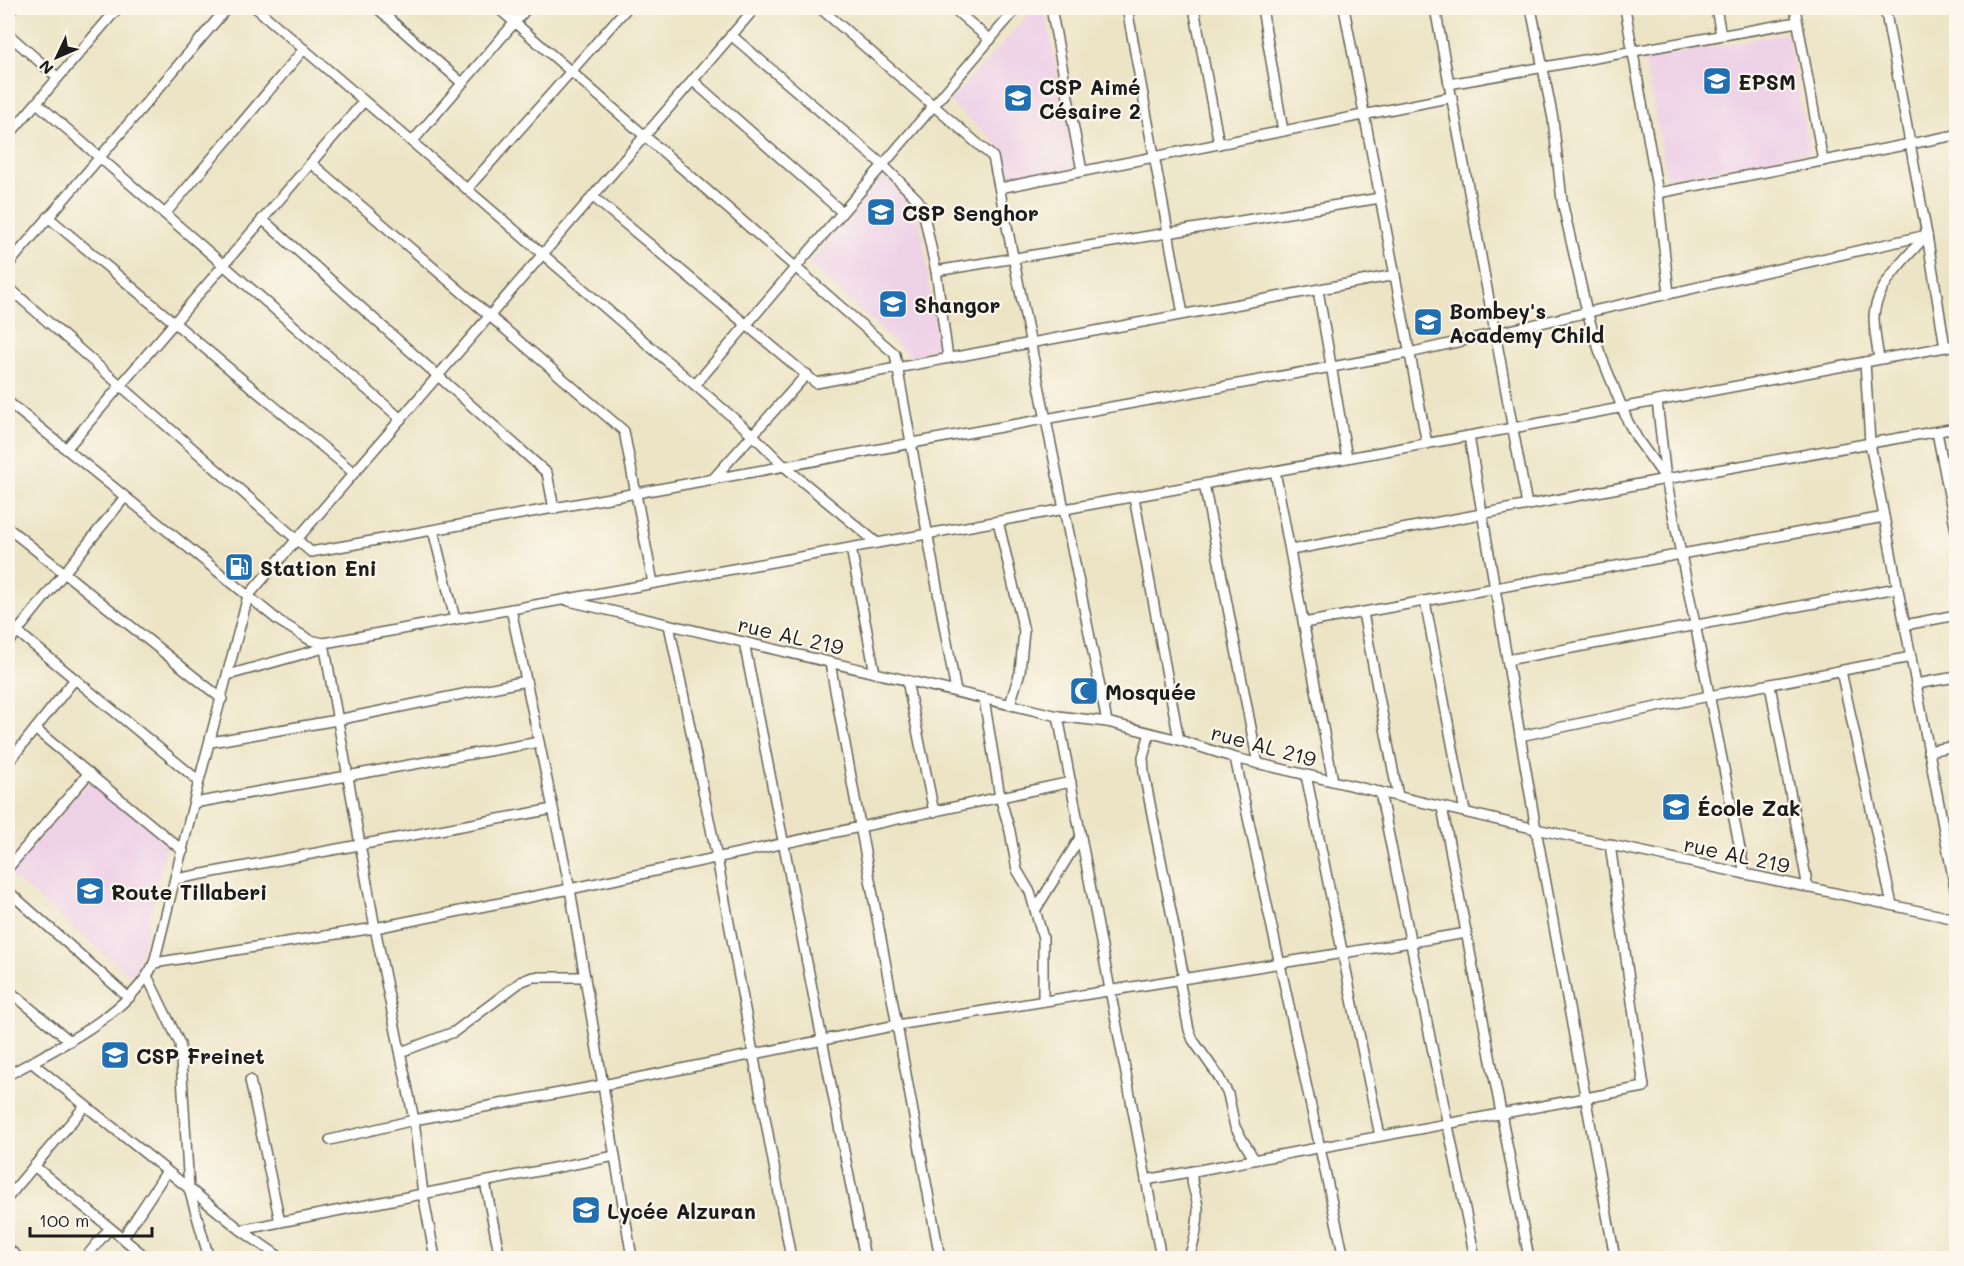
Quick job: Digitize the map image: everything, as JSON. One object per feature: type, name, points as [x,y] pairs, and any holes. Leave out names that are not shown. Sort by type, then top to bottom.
[{"type":"street","points":[[8,14],[13,8]]},
{"type":"street","points":[[8,136],[118,8]]},
{"type":"street","points":[[8,265],[226,8]]},
{"type":"street","points":[[256,8],[752,434],[784,467],[877,543]]},
{"type":"street","points":[[377,8],[462,83]]},
{"type":"street","points":[[498,8],[895,354],[957,692]]},
{"type":"street","points":[[412,142],[527,8]]},
{"type":"street","points":[[467,189],[627,8]]},
{"type":"street","points":[[8,1075],[70,1041],[129,998],[148,978],[176,879],[199,781],[248,596],[754,8]]},
{"type":"street","points":[[820,8],[993,157],[1107,722]]},
{"type":"street","points":[[953,8],[990,40]]},
{"type":"street","points":[[695,385],[1017,8]]},
{"type":"street","points":[[1051,8],[1082,171]]},
{"type":"street","points":[[1127,8],[1183,314]]},
{"type":"street","points":[[1194,8],[1219,144]]},
{"type":"street","points":[[1262,8],[1283,131]]},
{"type":"street","points":[[1344,8],[1427,444]]},
{"type":"street","points":[[1435,8],[1527,505]]},
{"type":"street","points":[[1531,8],[1553,119],[1562,201],[1587,312],[1600,354],[1622,408],[1638,440],[1666,479]]},
{"type":"street","points":[[1625,8],[1658,193],[1669,294]]},
{"type":"street","points":[[1716,8],[1721,35]]},
{"type":"street","points":[[1795,8],[1823,161]]},
{"type":"street","points":[[1885,8],[1945,347]]},
{"type":"street","points":[[1449,84],[1797,22]]},
{"type":"street","points":[[8,34],[57,77]]},
{"type":"street","points":[[731,35],[883,165],[921,205],[936,271],[948,358]]},
{"type":"street","points":[[165,214],[304,49]]},
{"type":"street","points":[[692,80],[842,212]]},
{"type":"street","points":[[1000,188],[1452,97]]},
{"type":"street","points":[[66,449],[364,101]]},
{"type":"street","points":[[37,103],[401,419]]},
{"type":"street","points":[[1658,193],[1956,135]]},
{"type":"street","points":[[311,163],[624,430],[653,583]]},
{"type":"street","points":[[592,196],[816,383],[1395,275]]},
{"type":"street","points":[[936,271],[1380,198]]},
{"type":"street","points":[[48,217],[354,473]]},
{"type":"street","points":[[262,219],[547,473],[554,509]]},
{"type":"street","points":[[8,287],[311,552],[1409,353],[1927,235]]},
{"type":"street","points":[[1879,359],[1874,316],[1878,301],[1898,266],[1927,235]]},
{"type":"street","points":[[1318,290],[1347,458]]},
{"type":"street","points":[[228,675],[324,645],[455,619],[1427,444],[1956,345]]},
{"type":"street","points":[[1864,362],[1870,443],[1928,751],[1953,861],[1956,893]]},
{"type":"street","points":[[712,480],[807,374]]},
{"type":"street","points":[[1657,401],[1666,479],[1745,874]]},
{"type":"street","points":[[8,402],[279,621],[310,640],[324,645]]},
{"type":"street","points":[[1291,550],[1666,479],[1956,428]]},
{"type":"street","points":[[1936,432],[1956,531]]},
{"type":"street","points":[[1469,436],[1536,829],[1615,1258]]},
{"type":"street","points":[[1275,471],[1333,781]]},
{"type":"street","points":[[1204,484],[1258,764]]},
{"type":"street","points":[[1134,496],[1179,740]]},
{"type":"street","points":[[8,643],[125,497]]},
{"type":"street","points":[[1304,623],[1884,517]]},
{"type":"street","points":[[998,521],[1024,631],[1020,672],[1010,704]]},
{"type":"street","points":[[8,528],[222,699]]},
{"type":"street","points":[[433,530],[455,619]]},
{"type":"street","points":[[851,548],[875,673]]},
{"type":"street","points":[[1507,660],[1897,588]]},
{"type":"street","name":"rue AL 219","points":[[564,600],[1058,716],[1107,722],[1179,740],[1258,764],[1536,829],[1956,919]]},
{"type":"street","points":[[1425,601],[1465,812]]},
{"type":"street","points":[[511,609],[570,889],[632,1257],[616,1258]]},
{"type":"street","points":[[1363,613],[1398,796]]},
{"type":"street","points":[[1905,626],[1956,615]]},
{"type":"street","points":[[8,624],[199,781]]},
{"type":"street","points":[[669,625],[717,858],[791,1258]]},
{"type":"street","points":[[744,642],[865,1258]]},
{"type":"street","points":[[324,645],[375,928],[414,1120],[423,1194],[435,1258]]},
{"type":"street","points":[[1520,736],[1911,657]]},
{"type":"street","points":[[830,663],[940,1258]]},
{"type":"street","points":[[1841,671],[1892,905]]},
{"type":"street","points":[[1916,684],[1956,677]]},
{"type":"street","points":[[8,763],[75,679]]},
{"type":"street","points":[[211,742],[338,720],[526,681]]},
{"type":"street","points":[[907,681],[934,812]]},
{"type":"street","points":[[1770,685],[1808,888]]},
{"type":"street","points":[[984,699],[1000,798],[1010,831],[1017,870],[1030,892],[1043,938],[1044,1001]]},
{"type":"street","points":[[1058,716],[1161,1258]]},
{"type":"street","points":[[36,729],[183,851]]},
{"type":"street","points":[[1150,734],[1143,757],[1144,773],[1193,1040],[1228,1094],[1235,1127],[1254,1159]]},
{"type":"street","points":[[194,803],[539,742]]},
{"type":"street","points":[[1928,751],[1956,746]]},
{"type":"street","points":[[1235,758],[1344,1258]]},
{"type":"street","points":[[8,868],[89,773]]},
{"type":"street","points":[[1306,775],[1380,1136]]},
{"type":"street","points":[[154,963],[375,928],[570,889],[1071,782]]},
{"type":"street","points":[[1380,792],[1474,1258]]},
{"type":"street","points":[[1442,807],[1529,1258]]},
{"type":"street","points":[[176,879],[553,809]]},
{"type":"street","points":[[1036,909],[1081,836]]},
{"type":"street","points":[[1146,1180],[1644,1087],[1610,844]]},
{"type":"street","points":[[8,891],[129,998]]},
{"type":"street","points":[[330,1140],[414,1120],[603,1085],[897,1025],[1467,933]]},
{"type":"street","points":[[401,1052],[454,1032],[522,981],[533,977],[585,977]]},
{"type":"street","points":[[148,978],[180,1044],[189,1189],[209,1258]]},
{"type":"street","points":[[8,990],[70,1041]]},
{"type":"street","points":[[31,1062],[189,1189],[281,1258]]},
{"type":"street","points":[[250,1080],[280,1222]]},
{"type":"street","points":[[8,1197],[85,1106]]},
{"type":"street","points":[[242,1230],[615,1156]]},
{"type":"street","points":[[34,1166],[147,1258]]},
{"type":"street","points":[[123,1238],[167,1171]]},
{"type":"street","points":[[1189,1258],[1198,1209],[1191,1179],[1193,1171]]},
{"type":"street","points":[[485,1182],[500,1258]]},
{"type":"street","points":[[86,1258],[110,1228]]},
{"type":"street","points":[[8,1249],[19,1258]]},
{"type":"shaded area","points":[[1034,8],[1045,8],[1075,168],[1011,178],[1004,150],[949,102]]},
{"type":"shaded area","points":[[1787,33],[1810,152],[1667,179],[1644,60]]},
{"type":"shaded area","name":"Shangor","points":[[884,176],[917,202],[938,345],[912,358],[808,263]]},
{"type":"shaded area","points":[[90,780],[167,844],[135,979],[9,874]]},
{"type":"place","name":"EPSM","points":[[1717,81]]},
{"type":"place","name":"CSP Aimé Césaire 2","points":[[1018,98]]},
{"type":"place","name":"CSP Senghor","points":[[881,212]]},
{"type":"place","name":"Shangor","points":[[893,304]]},
{"type":"place","name":"Bombey's Academy Child","points":[[1428,322]]},
{"type":"place","name":"Station Eni","points":[[239,567]]},
{"type":"place","name":"Mosquée","points":[[1084,691]]},
{"type":"place","name":"École Zak","points":[[1676,807]]},
{"type":"place","name":"Route Tillaberi","points":[[90,891]]},
{"type":"place","name":"CSP Freinet","points":[[115,1055]]},
{"type":"place","name":"Lycée Alzuran","points":[[586,1210]]}]
